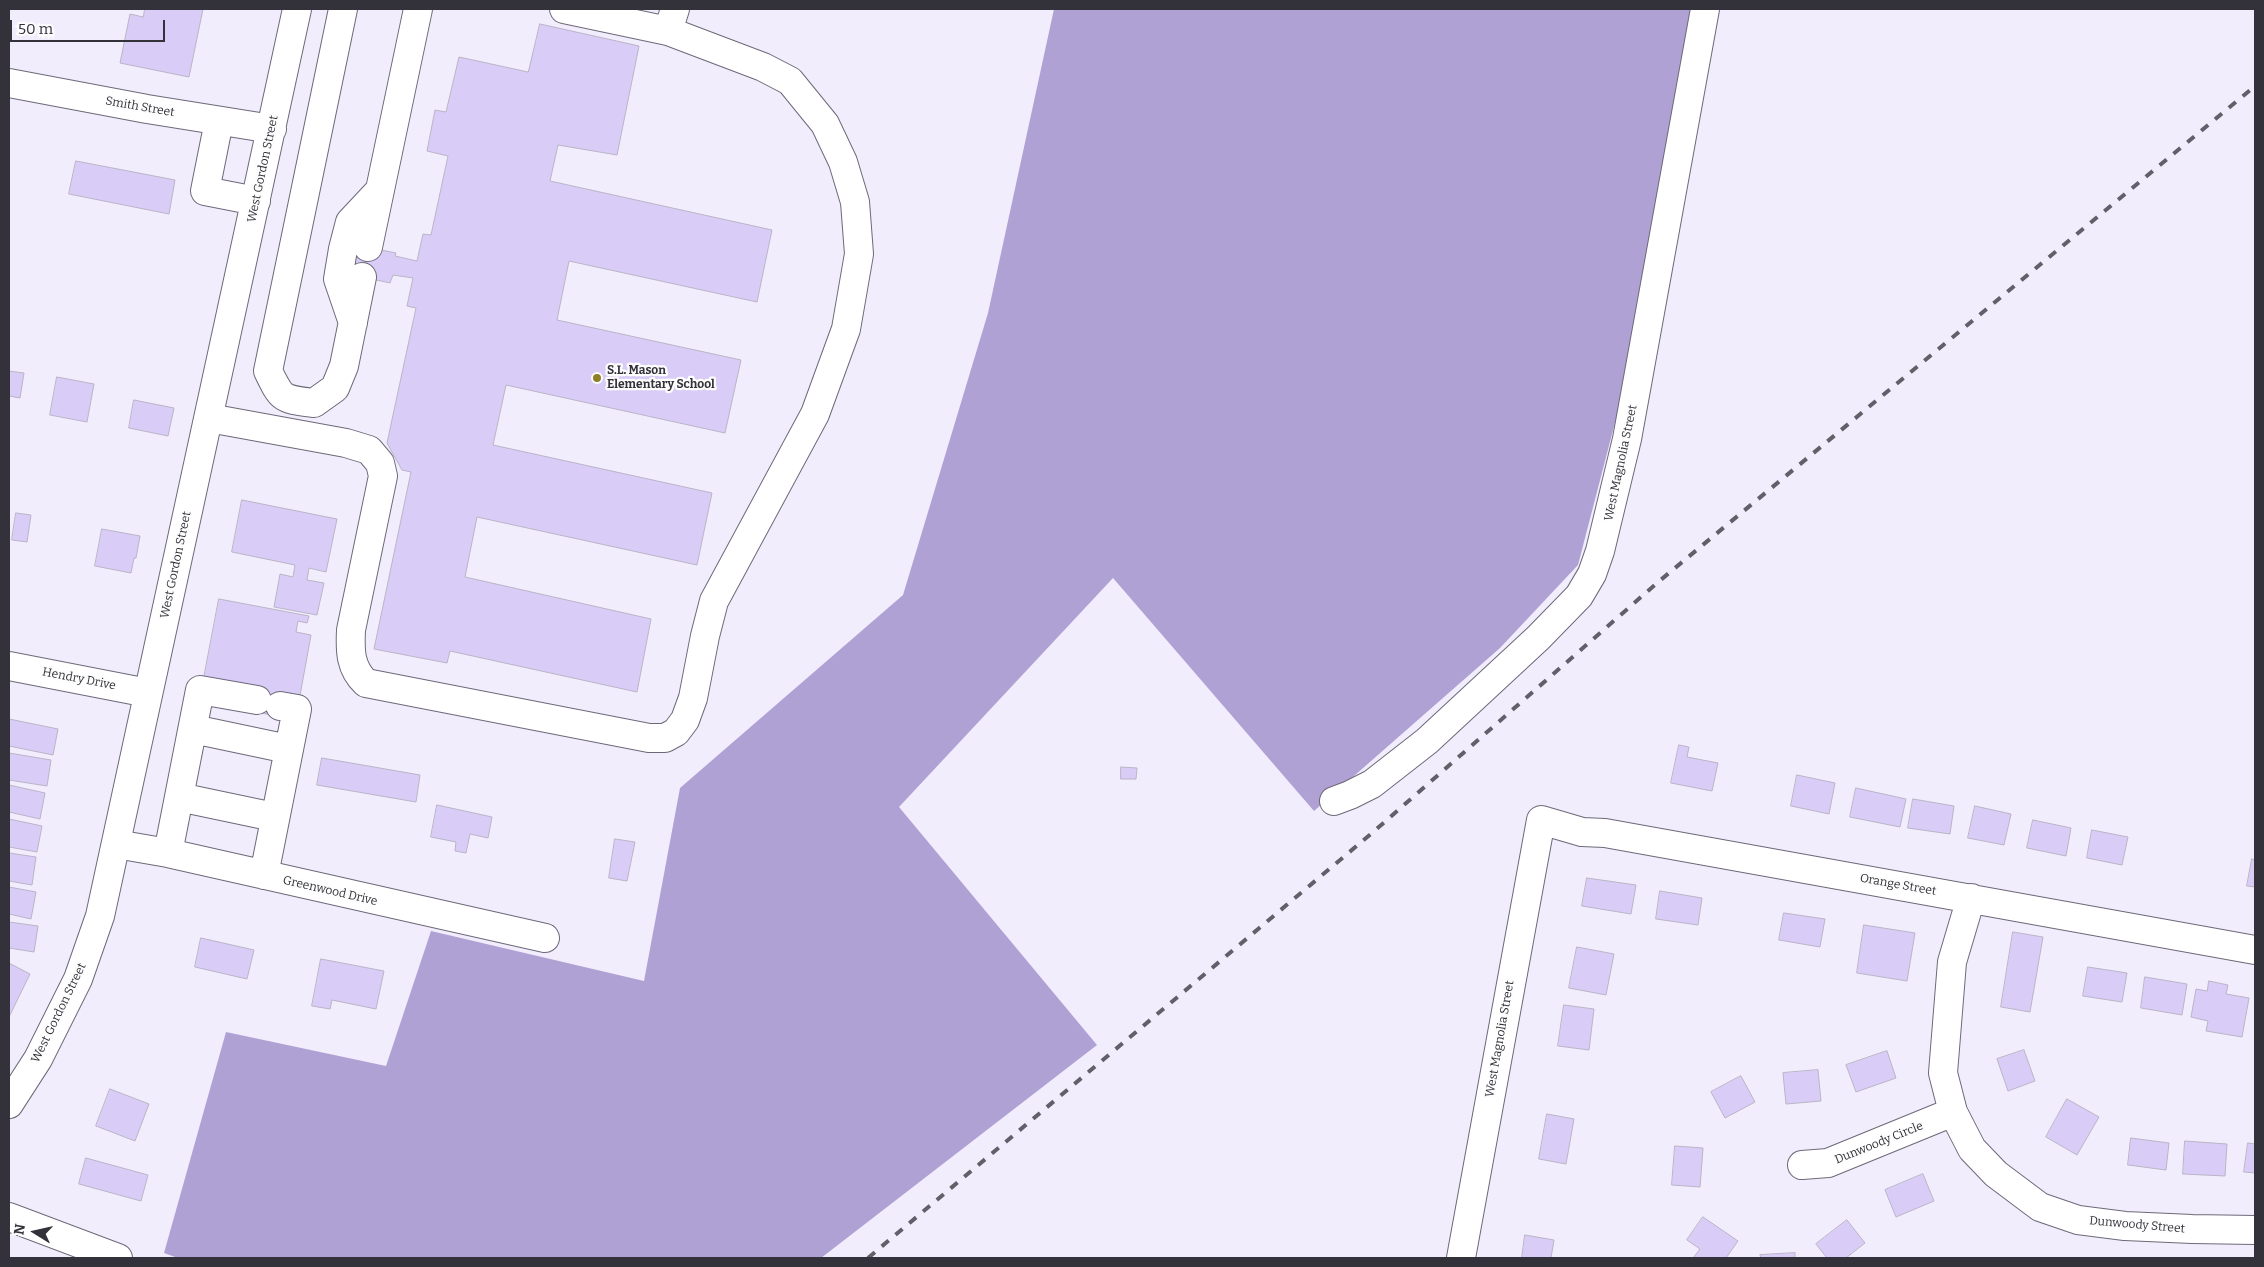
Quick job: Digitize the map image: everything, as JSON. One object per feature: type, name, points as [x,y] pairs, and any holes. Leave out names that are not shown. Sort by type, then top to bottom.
[{"type":"street","name":"West Gordon Street","points":[[9,1104],[38,1058],[78,979],[100,916],[297,9]]},
{"type":"street","points":[[342,9],[268,371],[279,394],[293,401],[314,403],[335,388],[344,366],[362,277]]},
{"type":"street","points":[[368,247],[418,9]]},
{"type":"street","points":[[209,418],[287,432],[369,450],[380,463],[383,476],[351,630],[350,656],[357,675],[366,683],[649,738],[665,738],[676,732],[685,720],[693,698],[714,601],[815,414],[846,329],[859,254],[855,202],[842,162],[825,124],[790,81],[671,20],[564,9]]},
{"type":"street","name":"West Magnolia Street","points":[[1334,801],[1372,784],[1427,741],[1566,610],[1592,574],[1612,508],[1627,439],[1705,9]]},
{"type":"street","name":"Smith Street","points":[[9,83],[272,129]]},
{"type":"street","points":[[219,121],[205,191],[256,201]]},
{"type":"street","points":[[353,324],[338,279],[343,249],[350,222],[380,190]]},
{"type":"street","points":[[287,432],[293,401]]},
{"type":"street","name":"Hendry Drive","points":[[9,666],[148,693]]},
{"type":"street","points":[[168,853],[200,690],[297,709],[274,817],[264,875]]},
{"type":"street","points":[[192,729],[288,749]]},
{"type":"street","points":[[179,797],[274,817]]},
{"type":"street","name":"West Magnolia Street","points":[[1461,1258],[1541,820]]},
{"type":"street","name":"Orange Street","points":[[1541,820],[1582,832],[1614,835],[2255,950]]},
{"type":"street","name":"Greenwood Drive","points":[[116,844],[168,853],[545,938]]},
{"type":"street","name":"Dunwoody Street","points":[[1971,898],[1952,962],[1943,1073],[1953,1112],[1972,1149],[1996,1174],[2040,1207],[2078,1220],[2125,1226],[2192,1230],[2255,1230]]},
{"type":"street","name":"Dunwoody Circle","points":[[1802,1165],[1828,1163],[1953,1112]]},
{"type":"street","points":[[9,1217],[118,1258]]},
{"type":"shaded area","points":[[1054,9],[1692,9],[1625,384],[1578,565],[1500,648],[1314,811],[1113,578],[899,807],[1097,1045],[821,1258],[178,1258],[164,1253],[226,1032],[386,1066],[431,931],[644,981],[680,788],[903,595],[988,313]]},
{"type":"building","points":[[145,9],[203,9],[189,77],[120,63],[130,14],[143,17]]},
{"type":"building","points":[[540,24],[639,46],[617,155],[558,145],[550,181],[772,230],[757,302],[569,261],[557,320],[741,360],[725,433],[506,385],[493,445],[712,493],[697,565],[477,517],[465,577],[651,619],[637,692],[450,651],[447,663],[374,649],[411,472],[402,470],[387,443],[416,308],[407,306],[413,278],[393,275],[390,283],[345,273],[351,244],[396,253],[395,256],[417,261],[423,234],[431,235],[448,156],[427,151],[435,110],[446,112],[459,57],[528,72]]},
{"type":"building","points":[[76,161],[175,180],[169,214],[69,194]]},
{"type":"building","points":[[9,371],[24,373],[20,398],[9,396]]},
{"type":"building","points":[[57,377],[94,384],[87,422],[50,415]]},
{"type":"building","points":[[134,400],[174,408],[168,436],[129,428]]},
{"type":"building","points":[[242,500],[337,519],[326,572],[309,568],[307,580],[324,583],[317,615],[274,607],[280,574],[293,577],[295,565],[232,552]]},
{"type":"building","points":[[16,513],[31,515],[27,542],[12,540]]},
{"type":"building","points":[[102,529],[140,536],[131,573],[95,566]]},
{"type":"building","points":[[219,599],[309,616],[307,623],[298,621],[296,632],[311,635],[299,701],[277,716],[255,712],[203,683]]},
{"type":"building","points":[[9,719],[58,729],[53,755],[9,746]]},
{"type":"building","points":[[1679,745],[1689,747],[1687,757],[1718,763],[1712,791],[1671,783]]},
{"type":"building","points":[[9,753],[51,760],[47,786],[9,780]]},
{"type":"building","points":[[322,758],[420,775],[416,802],[317,785]]},
{"type":"building","points":[[1121,767],[1137,768],[1136,779],[1121,779]]},
{"type":"building","points":[[1797,775],[1835,783],[1829,814],[1791,806]]},
{"type":"building","points":[[9,785],[45,793],[40,819],[9,812]]},
{"type":"building","points":[[1856,788],[1906,799],[1900,827],[1850,817]]},
{"type":"building","points":[[1913,799],[1954,806],[1950,834],[1908,828]]},
{"type":"building","points":[[437,805],[492,817],[488,838],[470,834],[466,853],[455,851],[456,842],[431,837]]},
{"type":"building","points":[[1975,806],[2011,814],[2004,845],[1968,838]]},
{"type":"building","points":[[9,819],[42,826],[37,852],[9,847]]},
{"type":"building","points":[[2033,820],[2071,828],[2066,856],[2027,848]]},
{"type":"building","points":[[2092,830],[2128,837],[2122,865],[2087,858]]},
{"type":"building","points":[[615,839],[635,842],[627,881],[609,878]]},
{"type":"building","points":[[9,853],[36,857],[32,885],[9,881]]},
{"type":"building","points":[[2252,859],[2255,860],[2255,887],[2247,886]]},
{"type":"building","points":[[1587,878],[1636,885],[1631,914],[1582,906]]},
{"type":"building","points":[[9,887],[36,892],[31,919],[9,914]]},
{"type":"building","points":[[1660,891],[1702,898],[1698,925],[1656,919]]},
{"type":"building","points":[[1784,913],[1825,919],[1820,947],[1779,940]]},
{"type":"building","points":[[9,922],[38,926],[34,952],[9,948]]},
{"type":"building","points":[[1864,925],[1915,933],[1907,981],[1857,973]]},
{"type":"building","points":[[2013,932],[2043,937],[2030,1012],[2001,1007]]},
{"type":"building","points":[[201,938],[254,950],[247,979],[195,967]]},
{"type":"building","points":[[1577,947],[1614,954],[1606,995],[1569,988]]},
{"type":"building","points":[[321,959],[384,971],[376,1009],[332,1000],[330,1009],[312,1006]]},
{"type":"building","points":[[9,963],[30,974],[9,1017]]},
{"type":"building","points":[[2088,967],[2127,973],[2122,1002],[2083,996]]},
{"type":"building","points":[[2145,977],[2187,984],[2182,1015],[2141,1008]]},
{"type":"building","points":[[2209,981],[2228,985],[2226,994],[2249,998],[2242,1037],[2206,1031],[2208,1021],[2191,1017],[2196,989],[2207,991]]},
{"type":"building","points":[[1564,1005],[1594,1009],[1589,1050],[1558,1046]]},
{"type":"building","points":[[2024,1050],[2035,1081],[2008,1091],[1997,1059]]},
{"type":"building","points":[[1887,1051],[1896,1078],[1856,1092],[1846,1065]]},
{"type":"building","points":[[1818,1070],[1821,1101],[1786,1104],[1783,1073]]},
{"type":"building","points":[[1741,1076],[1755,1102],[1725,1118],[1711,1092]]},
{"type":"building","points":[[110,1089],[149,1104],[135,1141],[96,1126]]},
{"type":"building","points":[[2067,1099],[2099,1117],[2077,1155],[2046,1137]]},
{"type":"building","points":[[1547,1114],[1574,1119],[1566,1164],[1539,1159]]},
{"type":"building","points":[[2131,1138],[2169,1143],[2166,1170],[2128,1165]]},
{"type":"building","points":[[2185,1141],[2227,1144],[2225,1176],[2183,1174]]},
{"type":"building","points":[[2248,1143],[2255,1144],[2255,1173],[2244,1172]]},
{"type":"building","points":[[1675,1146],[1703,1148],[1700,1187],[1672,1185]]},
{"type":"building","points":[[86,1158],[148,1175],[141,1201],[79,1184]]},
{"type":"building","points":[[1923,1174],[1934,1201],[1896,1217],[1885,1190]]},
{"type":"building","points":[[1703,1217],[1738,1241],[1726,1258],[1693,1258],[1700,1249],[1687,1240]]},
{"type":"building","points":[[1847,1220],[1865,1243],[1846,1258],[1827,1258],[1816,1244]]},
{"type":"building","points":[[1525,1235],[1554,1240],[1551,1258],[1522,1258]]},
{"type":"building","points":[[1795,1253],[1795,1258],[1761,1258],[1760,1255]]},
{"type":"railway","points":[[868,1258],[1372,833],[1657,583],[2255,86]]},
{"type":"place","name":"S.L. Mason Elementary School","points":[[597,378]]}]
